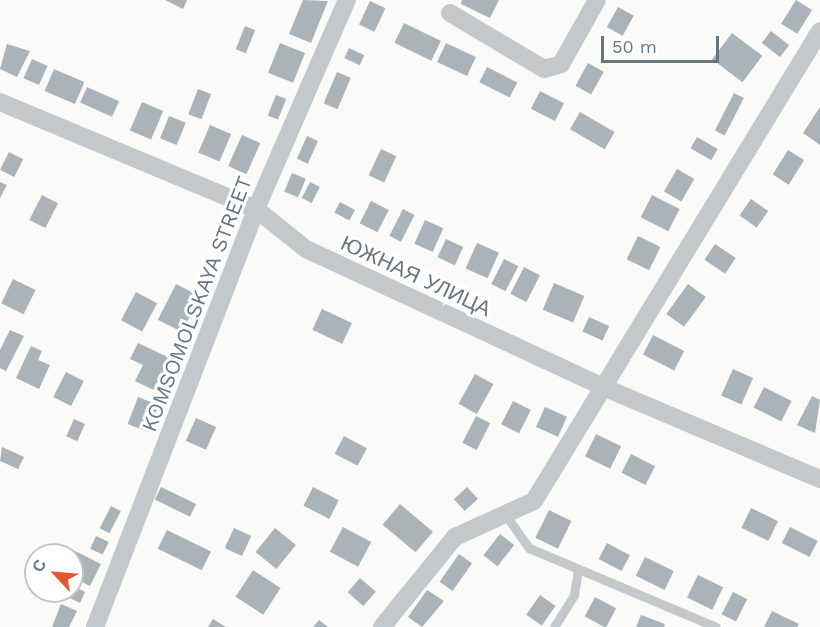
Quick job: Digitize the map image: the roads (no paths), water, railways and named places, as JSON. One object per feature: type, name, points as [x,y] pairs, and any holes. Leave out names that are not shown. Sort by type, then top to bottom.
[{"type":"street","name":"KOMSOMOLSKAYA STREET","points":[[95,627],[256,209],[347,0]]},
{"type":"street","points":[[450,14],[544,69],[561,64],[597,0]]},
{"type":"street","points":[[382,627],[455,537],[534,501],[820,31]]},
{"type":"street","name":"ЮЖНАЯ УЛИЦА","points":[[0,102],[256,209],[306,249],[603,387],[820,479]]},
{"type":"lane","points":[[505,514],[528,548],[716,627]]},
{"type":"lane","points":[[554,627],[574,595],[578,570]]}]
